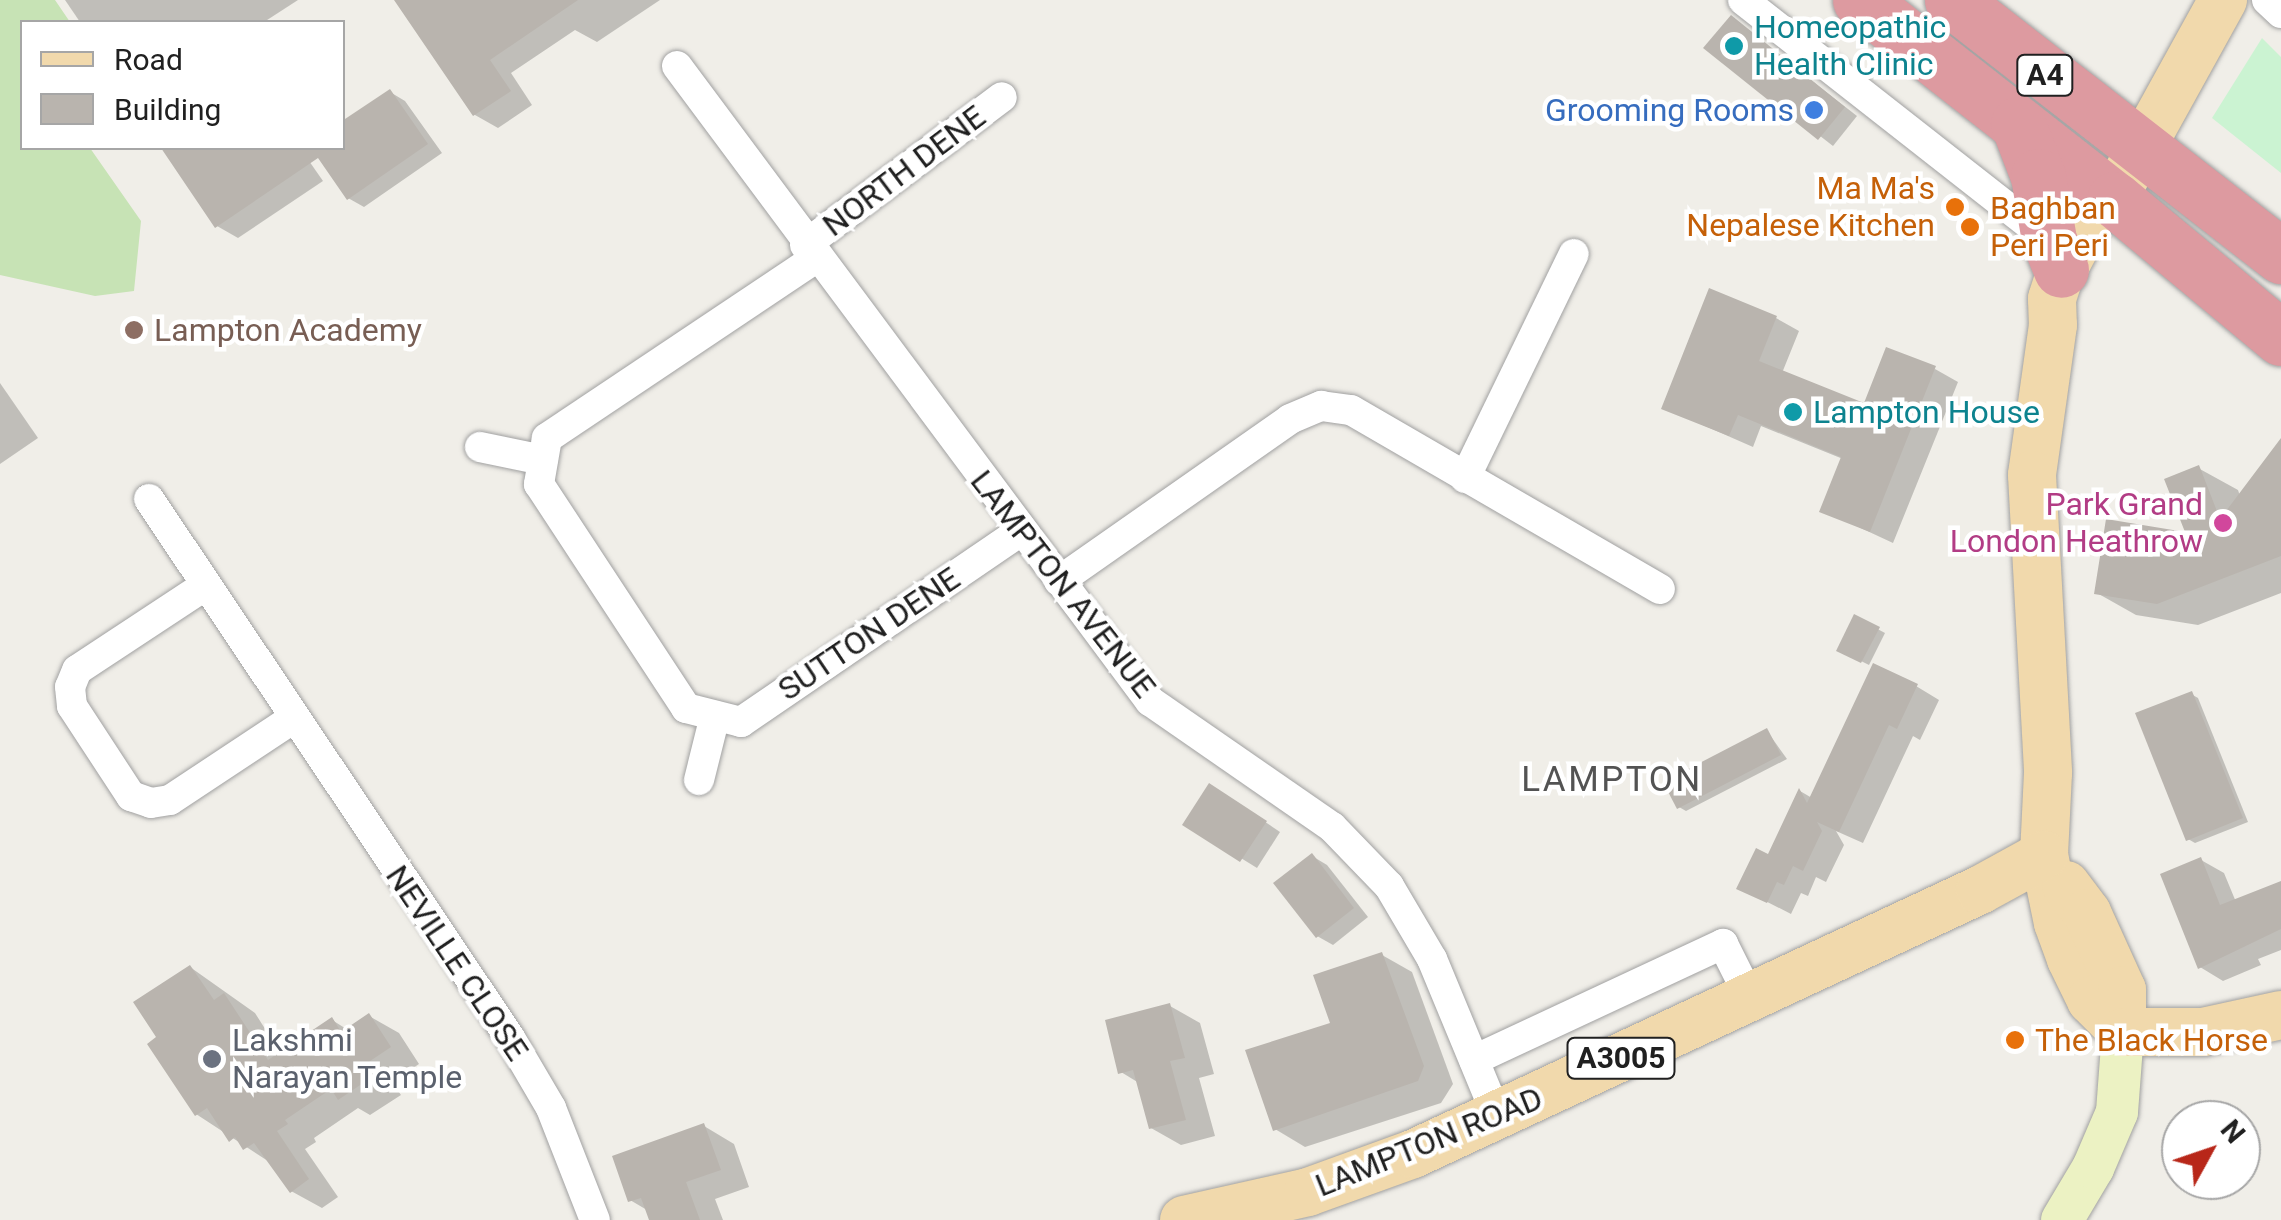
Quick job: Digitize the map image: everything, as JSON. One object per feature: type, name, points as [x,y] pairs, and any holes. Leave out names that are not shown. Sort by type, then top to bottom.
[{"type":"highway","name":"A4","points":[[1860,0],[2114,200],[2281,338]]},
{"type":"highway","name":"A4","points":[[1952,0],[2138,149],[2281,256]]},
{"type":"highway","points":[[2018,124],[2038,176],[2055,255]]},
{"type":"main road","points":[[2053,325],[2088,288],[2114,234],[2114,200],[2138,149],[2223,0]]},
{"type":"main road","points":[[2114,200],[2092,215],[2055,255],[2053,325],[2032,476],[2048,773],[2044,856],[2058,923],[2072,959],[2091,1000],[2122,1032],[2202,1032],[2281,1015]]},
{"type":"main road","name":"LAMPTON ROAD","points":[[1184,1220],[1313,1206],[1749,996],[1980,890],[2044,856]]},
{"type":"main road","points":[[2062,1220],[2093,1168],[2117,1112],[2122,1032]]},
{"type":"street","points":[[1744,0],[2055,255]]},
{"type":"street","points":[[2268,0],[2281,13]]},
{"type":"street","name":"LAMPTON AVENUE","points":[[677,66],[811,252],[1150,701],[1332,827],[1389,886],[1422,938],[1498,1118]]},
{"type":"street","name":"NORTH DENE","points":[[811,252],[1002,97]]},
{"type":"street","points":[[699,780],[714,716],[686,708],[539,484],[547,438],[811,252]]},
{"type":"street","points":[[1465,478],[1574,254]]},
{"type":"street","points":[[1059,581],[1290,419],[1321,406],[1351,410],[1660,589]]},
{"type":"street","points":[[480,447],[543,460]]},
{"type":"street","name":"NEVILLE CLOSE","points":[[149,499],[510,1038],[551,1108],[595,1220]]},
{"type":"street","name":"SUTTON DENE","points":[[714,716],[741,722],[1020,531]]},
{"type":"street","points":[[206,585],[77,670],[70,688],[72,706],[131,796],[151,803],[170,800],[294,718]]},
{"type":"street","points":[[1474,1060],[1723,944],[1749,996]]},
{"type":"green space","points":[[0,0],[55,0],[69,20],[20,20],[20,150],[91,150],[141,221],[134,291],[95,296],[0,275]]},
{"type":"green space","points":[[2262,38],[2281,57],[2281,173],[2212,118]]},
{"type":"building","points":[[394,0],[578,0],[490,60],[511,91],[473,116]]},
{"type":"building","points":[[1731,15],[1845,107],[1818,140],[1703,48]]},
{"type":"building","points":[[390,89],[428,144],[347,200],[318,158],[215,228],[162,150],[345,150],[345,119]]},
{"type":"building","name":"Lampton House","points":[[1709,288],[1777,316],[1759,361],[1864,403],[1886,347],[1936,366],[1870,532],[1819,512],[1841,457],[1738,415],[1729,436],[1661,409]]},
{"type":"building","name":"Park Grand London Heathrow","points":[[2281,438],[2281,556],[2157,604],[2094,594],[2106,519],[2185,532],[2164,479],[2199,465],[2220,519]]},
{"type":"building","points":[[1854,614],[1880,627],[1861,663],[1836,651]]},
{"type":"building","points":[[1873,663],[1918,684],[1897,729],[1889,725],[1839,832],[1817,822],[1822,831],[1803,871],[1793,866],[1784,885],[1777,882],[1767,903],[1736,889],[1756,848],[1768,854],[1799,788],[1807,803]]},
{"type":"building","points":[[2192,691],[2243,818],[2186,841],[2135,713]]},
{"type":"building","points":[[1767,728],[1781,755],[1677,809],[1663,782]]},
{"type":"building","points":[[1209,783],[1267,821],[1240,862],[1182,825]]},
{"type":"building","points":[[1312,853],[1354,908],[1316,938],[1273,883]]},
{"type":"building","points":[[2201,857],[2220,905],[2281,881],[2281,929],[2198,969],[2160,874]]},
{"type":"building","points":[[1382,952],[1424,1066],[1418,1081],[1273,1131],[1245,1050],[1330,1023],[1313,975]]},
{"type":"building","name":"Lakshmi Narayan Temple","points":[[190,965],[214,1000],[224,993],[268,1060],[332,1017],[341,1032],[369,1013],[391,1047],[364,1065],[372,1077],[338,1100],[331,1089],[285,1120],[288,1124],[277,1131],[309,1179],[290,1193],[254,1143],[243,1150],[235,1137],[229,1142],[207,1108],[195,1116],[147,1044],[156,1037],[133,1002]]},
{"type":"building","points":[[1170,1003],[1185,1058],[1170,1061],[1186,1120],[1149,1129],[1133,1070],[1118,1074],[1105,1020]]},
{"type":"building","points":[[704,1123],[721,1170],[686,1182],[700,1220],[649,1220],[641,1198],[628,1202],[612,1156]]},
{"type":"place","name":"Homeopathic Health Clinic","points":[[1734,46]]},
{"type":"place","name":"Grooming Rooms","points":[[1814,110]]},
{"type":"place","name":"Ma Ma's Nepalese Kitchen","points":[[1955,207]]},
{"type":"place","name":"Baghban Peri Peri","points":[[1970,227]]},
{"type":"place","name":"Lampton Academy","points":[[134,330]]},
{"type":"place","name":"Lampton House","points":[[1793,412]]},
{"type":"place","name":"Park Grand London Heathrow","points":[[2223,523]]},
{"type":"place","name":"The Black Horse","points":[[2015,1040]]},
{"type":"place","name":"Lakshmi Narayan Temple","points":[[212,1059]]},
{"type":"district","name":"LAMPTON","points":[[1612,780]]}]
